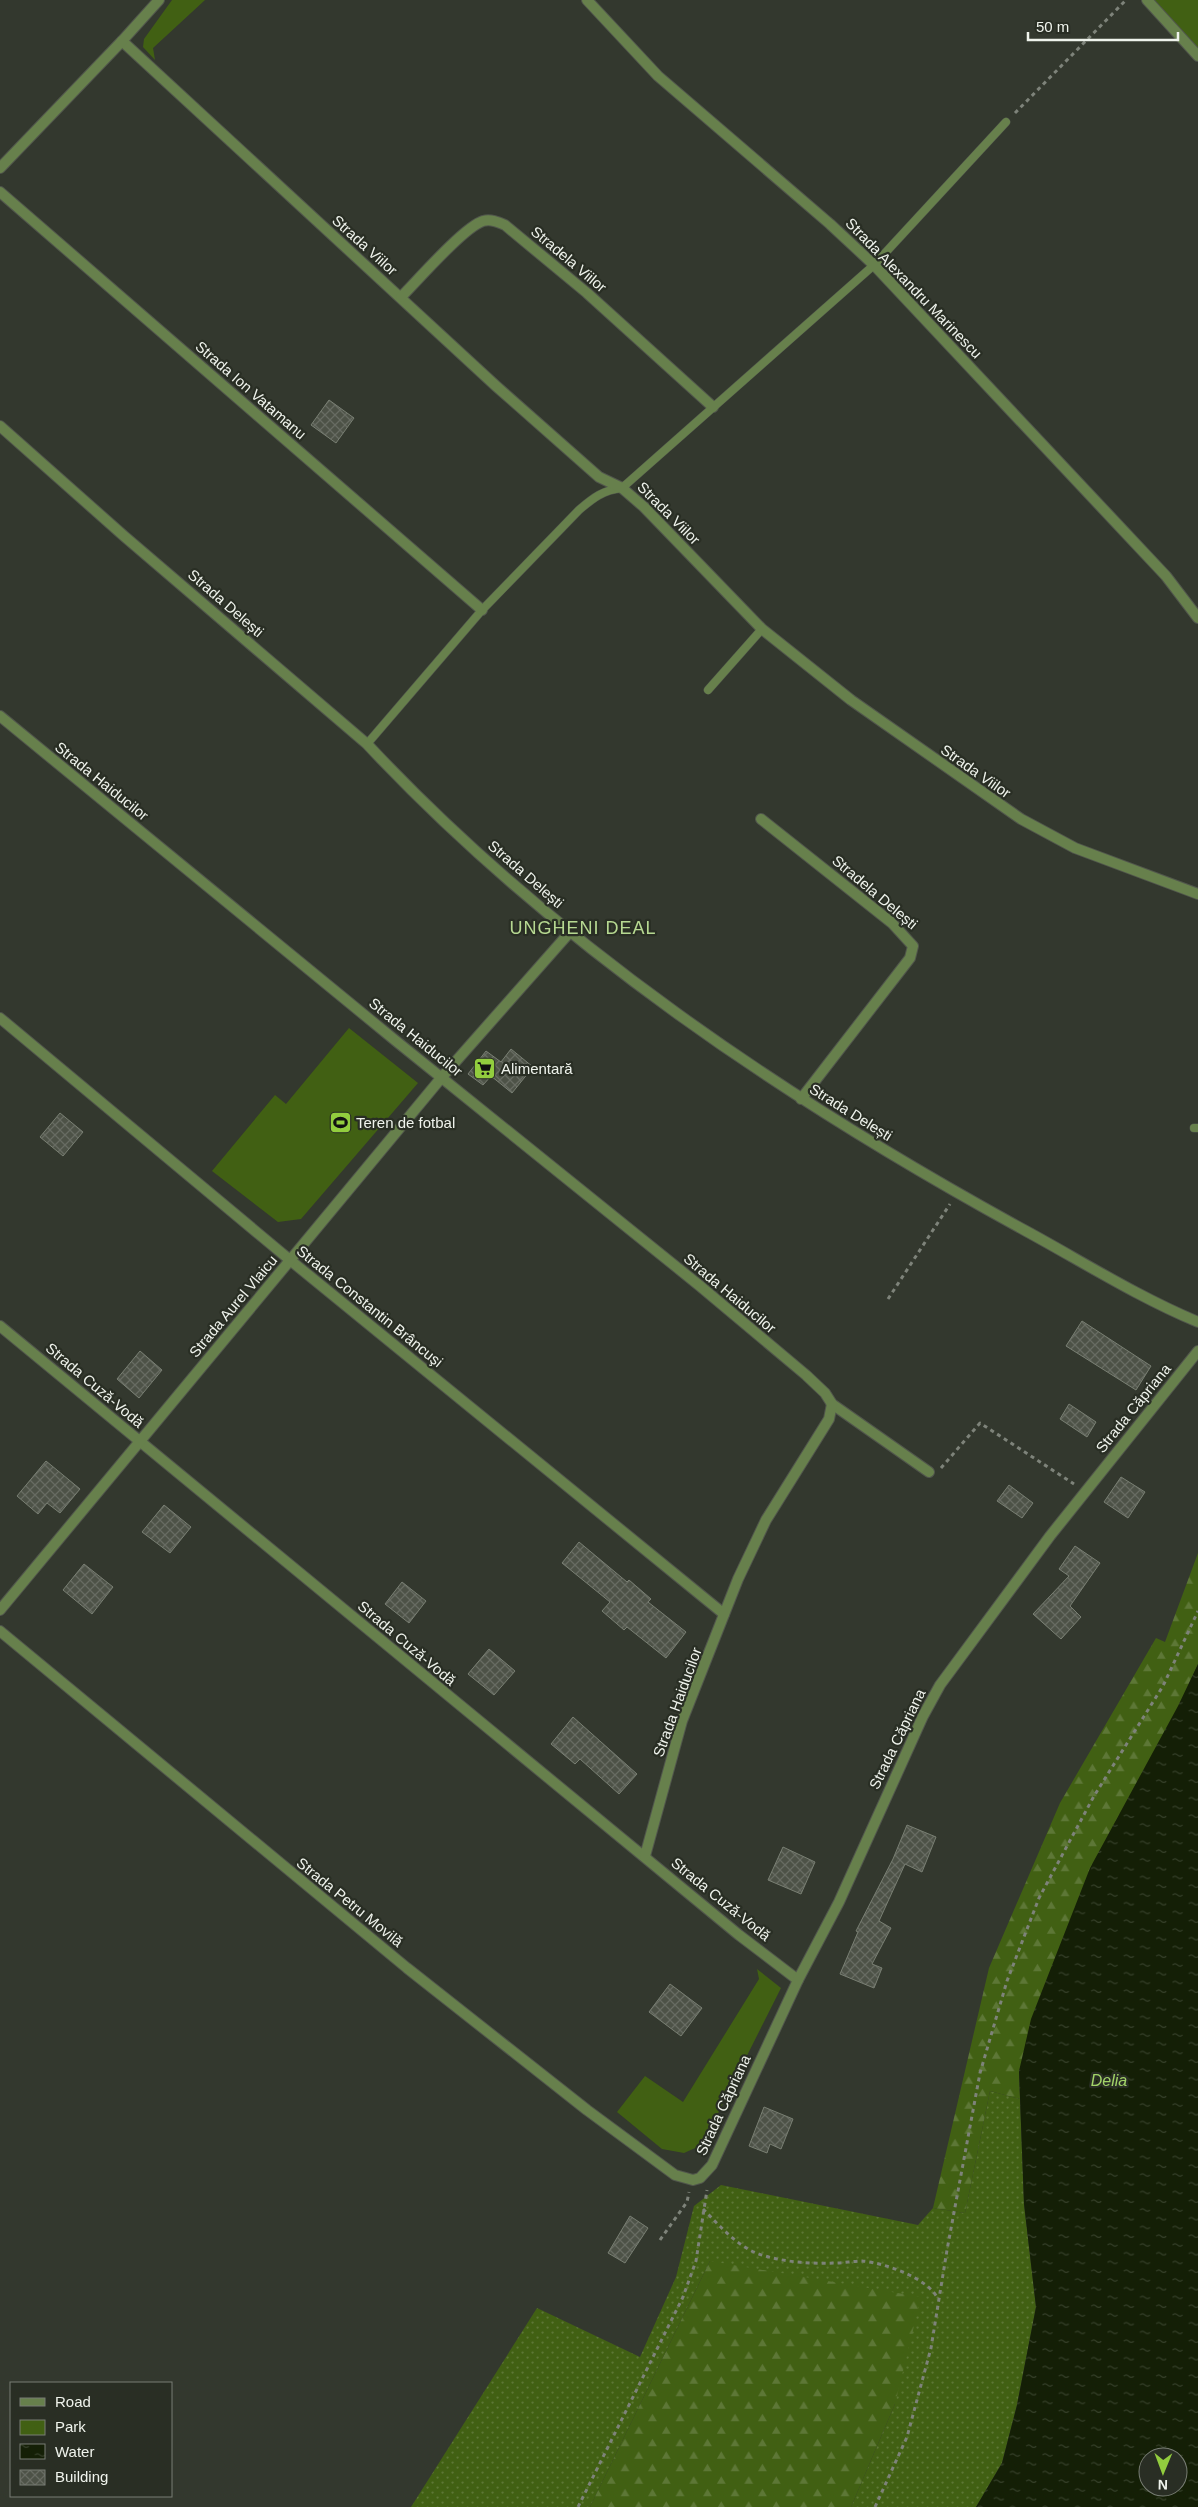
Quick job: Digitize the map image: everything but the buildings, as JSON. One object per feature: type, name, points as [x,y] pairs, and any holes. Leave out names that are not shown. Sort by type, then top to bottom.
[{"type":"street","points":[[0,168],[159,0]]},
{"type":"street","name":"Strada Alexandru Marinescu","points":[[587,0],[658,76],[824,218],[874,265],[1166,576],[1198,618]]},
{"type":"street","points":[[1147,0],[1198,56]]},
{"type":"street","name":"Strada Viilor","points":[[122,41],[235,148],[401,297],[496,386],[598,477],[622,488],[762,629],[851,700],[1021,819],[1075,848],[1198,894]]},
{"type":"street","name":"Strada Ion Vatamanu","points":[[0,192],[482,610]]},
{"type":"street","name":"Stradela Viilor","points":[[401,297],[446,250],[470,229],[484,221],[497,221],[505,225],[587,293],[713,407]]},
{"type":"street","name":"Strada Delești","points":[[0,426],[124,536],[367,744],[398,778],[570,932],[650,992],[801,1099],[866,1140],[1138,1293],[1198,1322]]},
{"type":"street","name":"Strada Haiducilor","points":[[0,716],[700,1286],[806,1375],[825,1393],[832,1404],[929,1472]]},
{"type":"street","name":"Stradela Delești","points":[[761,819],[892,923],[913,946],[910,958],[801,1099]]},
{"type":"street","name":"Strada Aurel Vlaicu","points":[[0,1610],[442,1077],[570,932]]},
{"type":"street","name":"Strada Constantin Brâncuşi","points":[[0,1018],[290,1260],[724,1614]]},
{"type":"street","name":"Strada Cuză-Vodă","points":[[0,1326],[739,1935],[798,1980]]},
{"type":"street","name":"Strada Căpriana","points":[[693,2180],[700,2178],[712,2165],[798,1980],[839,1902],[907,1750],[940,1685],[1085,1491],[1198,1351]]},
{"type":"street","name":"Strada Haiducilor","points":[[645,1856],[677,1738],[724,1614],[766,1520],[829,1418],[832,1404]]},
{"type":"street","name":"Strada Petru Movilă","points":[[0,1631],[407,1968],[587,2110],[674,2175],[693,2180]]},
{"type":"lane","points":[[367,744],[482,610],[579,510],[596,495],[608,490],[622,488],[693,428],[713,407],[874,265],[1006,122]]},
{"type":"lane","points":[[708,690],[762,629]]},
{"type":"path","points":[[1006,122],[1126,0]]},
{"type":"path","points":[[888,1299],[957,1192]]},
{"type":"path","points":[[929,1472],[936,1472],[941,1468],[980,1424],[1085,1491]]},
{"type":"path","points":[[876,2507],[907,2437],[931,2348],[980,2073],[1007,1981],[1040,1898],[1094,1796],[1163,1686],[1198,1610]]},
{"type":"path","points":[[578,2507],[683,2297],[696,2261],[703,2209],[712,2165]]},
{"type":"path","points":[[660,2240],[687,2202],[693,2180]]},
{"type":"path","points":[[703,2209],[726,2234],[755,2252],[777,2259],[809,2263],[863,2261],[914,2276],[934,2290],[939,2300]]},
{"type":"green space","points":[[172,0],[205,0],[153,48],[155,60],[143,47],[144,39]]},
{"type":"green space","points":[[1154,0],[1198,0],[1198,48]]},
{"type":"green space","points":[[349,1028],[418,1083],[301,1219],[278,1222],[212,1171],[275,1095],[286,1104]]},
{"type":"green space","points":[[1198,1553],[1198,1664],[1019,2071],[1020,2099],[990,2091],[965,2213],[933,2208],[989,1968],[1060,1803],[1156,1638],[1165,1642]]},
{"type":"green space","points":[[757,1969],[781,1988],[702,2145],[684,2153],[662,2149],[617,2112],[645,2076],[683,2102],[759,1979]]},
{"type":"green space","points":[[990,2091],[1020,2099],[1024,2204],[1036,2307],[1017,2405],[1002,2463],[976,2507],[851,2507],[895,2404],[710,2261],[590,2507],[411,2507],[537,2308],[640,2357],[676,2277],[694,2206],[721,2185],[918,2225],[933,2208],[965,2213]]},
{"type":"green space","points":[[710,2261],[921,2297],[895,2404],[851,2507],[590,2507]]},
{"type":"water","name":"Delia","points":[[1198,1664],[1198,2507],[976,2507],[1002,2463],[1017,2405],[1036,2307],[1024,2204],[1019,2071],[1031,2019],[1090,1868],[1178,1706]]},
{"type":"place","name":"Alimentară","points":[[485,1068]]},
{"type":"place","name":"Teren de fotbal","points":[[340,1122]]},
{"type":"district","name":"UNGHENI DEAL","points":[[583,928]]}]
